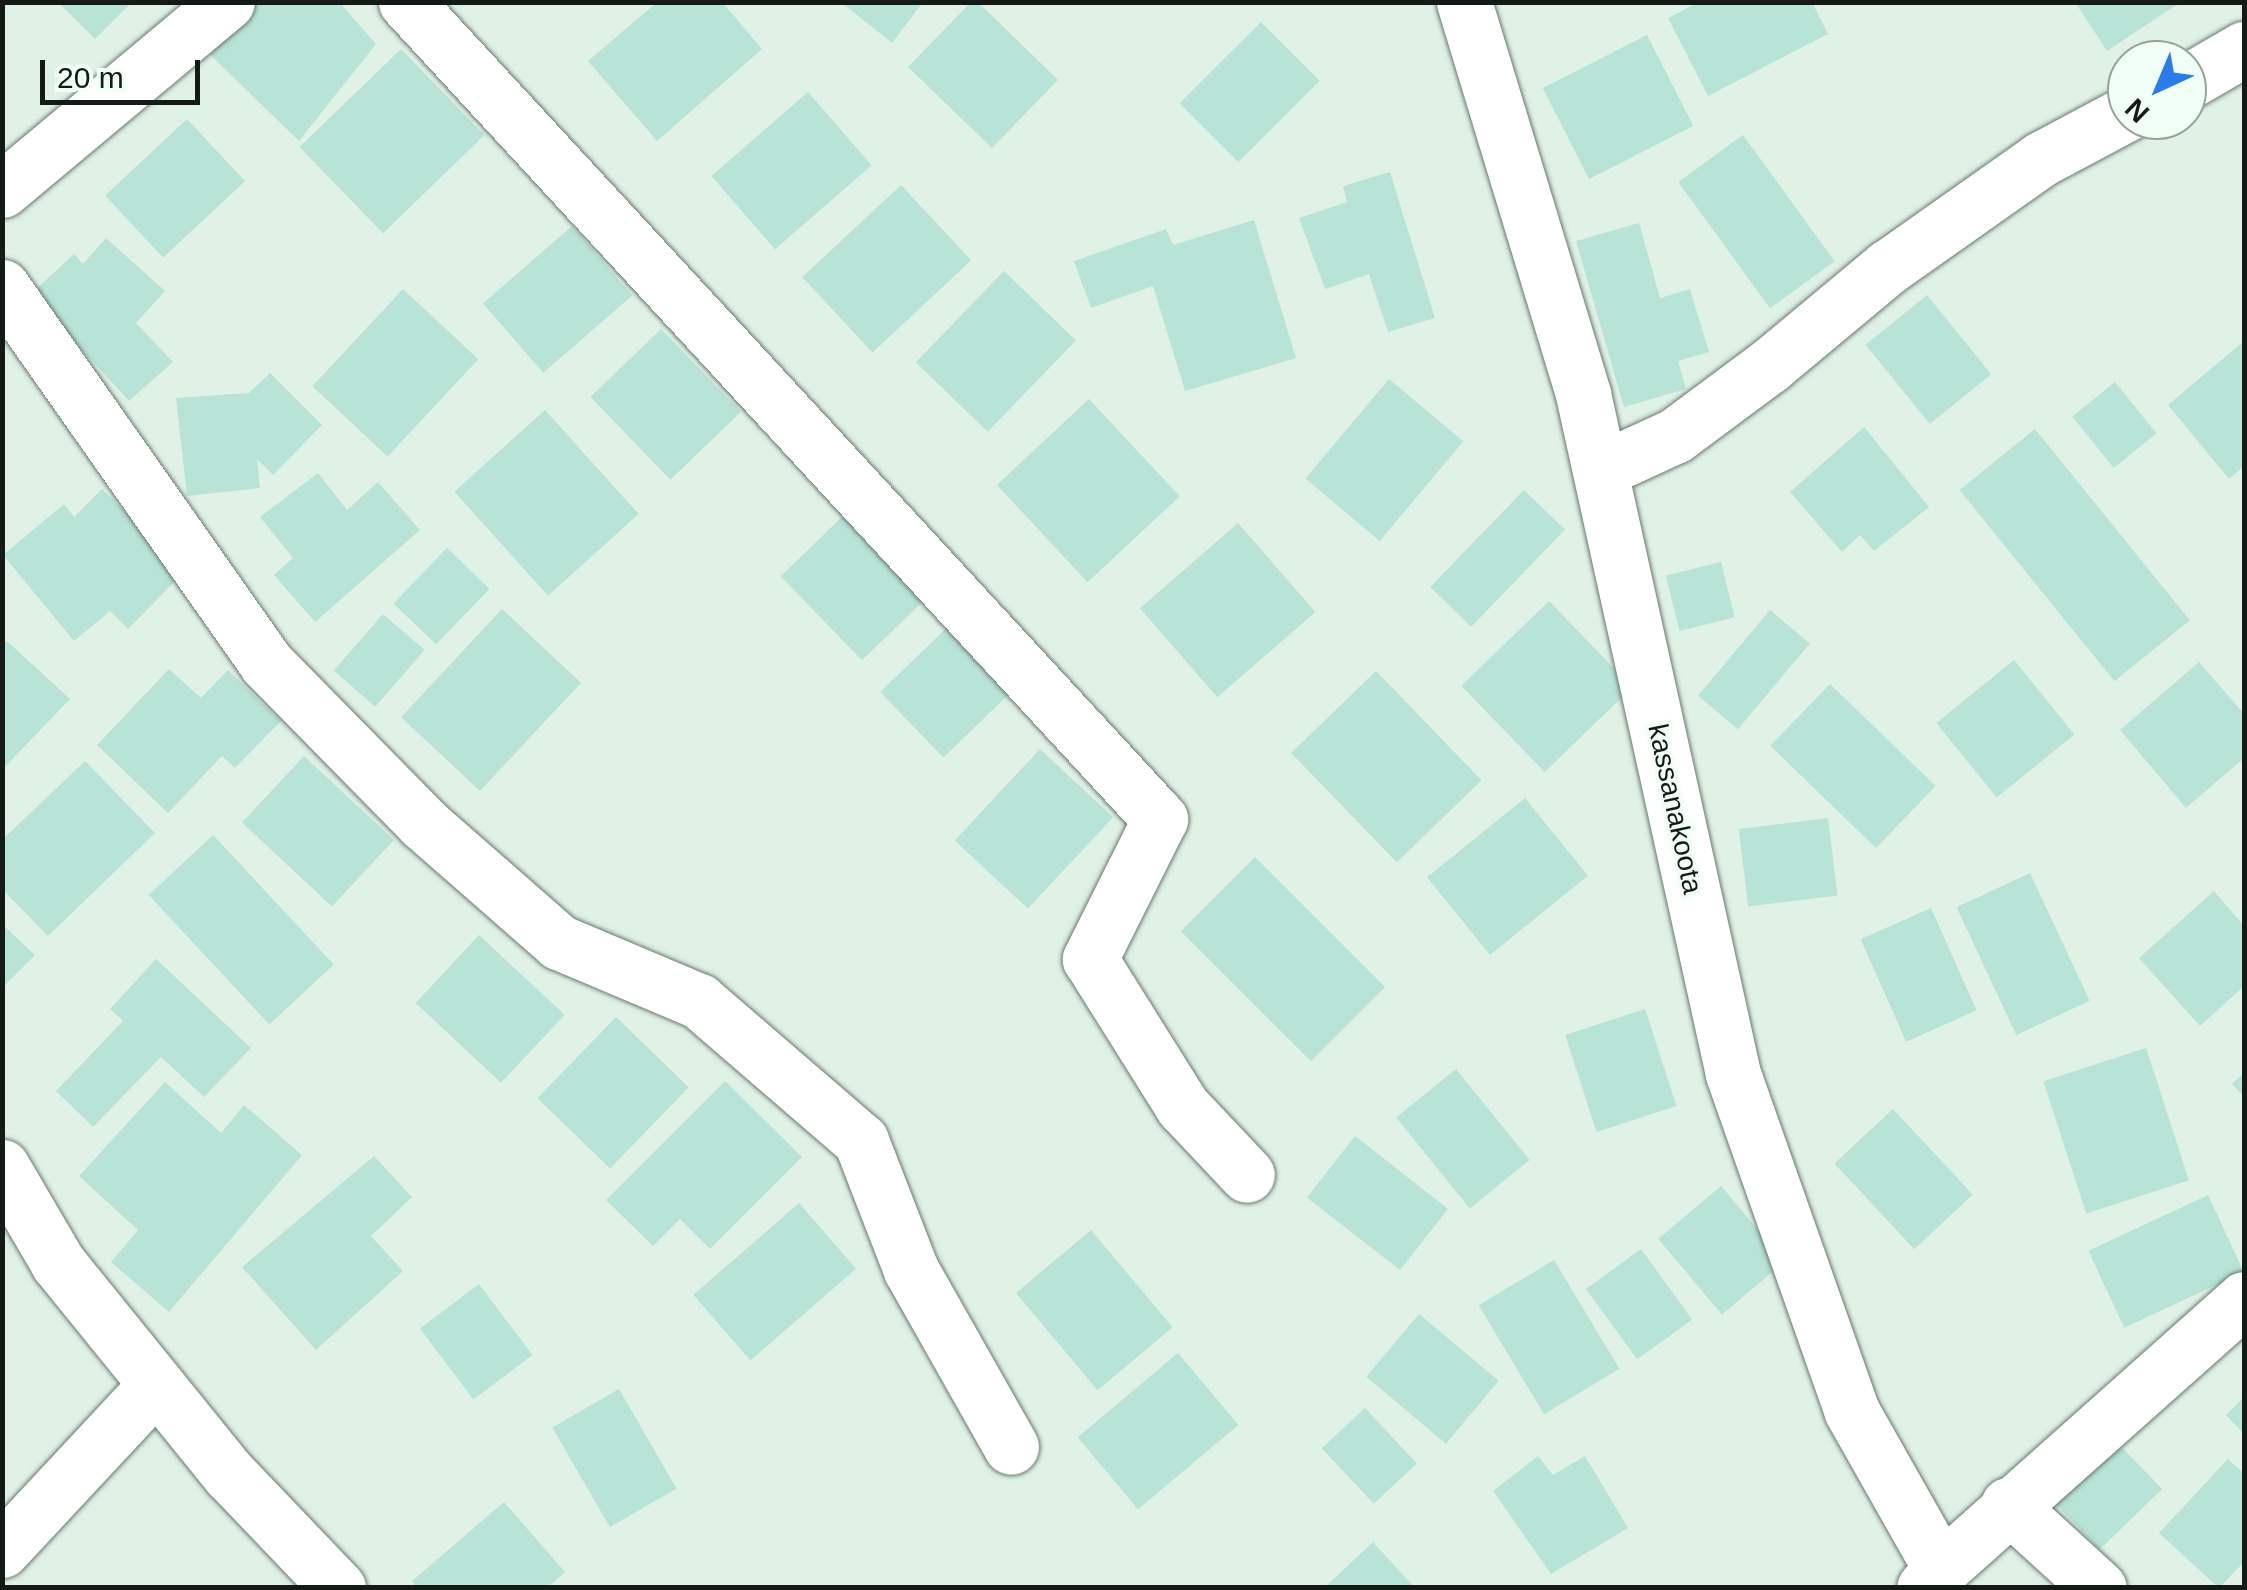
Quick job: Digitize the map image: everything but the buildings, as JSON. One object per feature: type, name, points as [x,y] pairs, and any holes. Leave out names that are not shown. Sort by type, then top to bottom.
[{"type":"street","points":[[2,190],[227,2]]},
{"type":"street","points":[[406,2],[1160,819],[1090,959],[1182,1107],[1247,1175]]},
{"type":"street","name":"kassanakoota","points":[[1464,2],[1583,394],[1732,1074],[1852,1410],[1933,1578]]},
{"type":"street","points":[[2207,71],[2244,50]]},
{"type":"street","points":[[1600,470],[1676,434],[1769,366],[1888,267],[2041,159],[2107,124]]},
{"type":"street","points":[[2,287],[266,663],[423,823],[559,942],[699,1001],[861,1141],[911,1270],[1011,1447]]},
{"type":"street","points":[[2,1167],[58,1263],[229,1474],[338,1588]]},
{"type":"street","points":[[1933,1578],[2008,1505],[2244,1299]]},
{"type":"street","points":[[2,1550],[156,1385]]},
{"type":"street","points":[[2008,1505],[2099,1588]]}]
